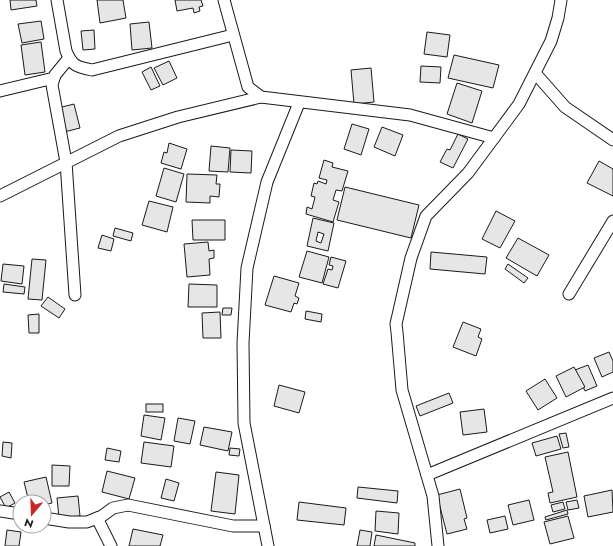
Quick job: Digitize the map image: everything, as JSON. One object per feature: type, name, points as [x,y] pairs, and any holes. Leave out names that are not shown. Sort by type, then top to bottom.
[{"type":"street","points":[[57,0],[66,51],[69,58],[77,67],[92,70],[233,35]]},
{"type":"street","points":[[224,0],[248,87],[261,97]]},
{"type":"street","points":[[438,546],[433,496],[402,390],[396,324],[411,258],[426,216],[468,173],[519,104],[551,41],[558,18],[561,0]]},
{"type":"street","points":[[69,58],[54,78],[52,84],[66,162],[75,295]]},
{"type":"street","points":[[535,73],[565,107],[613,140]]},
{"type":"street","points":[[0,91],[54,78]]},
{"type":"street","points":[[0,196],[119,136],[178,117],[261,97],[299,103],[410,115],[494,138]]},
{"type":"street","points":[[268,546],[243,417],[243,343],[247,268],[267,182],[299,103]]},
{"type":"street","points":[[569,294],[613,221]]},
{"type":"street","points":[[427,475],[613,398]]},
{"type":"street","points":[[52,519],[69,522],[87,522],[97,518],[113,508],[128,505],[233,526],[264,526]]},
{"type":"street","points":[[0,511],[12,513]]},
{"type":"street","points":[[97,518],[111,546]]},
{"type":"building","points":[[10,0],[36,0],[37,6],[11,10]]},
{"type":"building","points":[[97,0],[123,0],[126,18],[100,23]]},
{"type":"building","points":[[175,0],[201,0],[203,6],[199,7],[200,11],[194,13],[193,8],[177,11]]},
{"type":"building","points":[[41,21],[44,39],[22,43],[18,24]]},
{"type":"building","points":[[149,22],[152,48],[132,50],[130,24]]},
{"type":"building","points":[[94,30],[95,49],[83,50],[81,31]]},
{"type":"building","points":[[427,32],[450,35],[447,57],[424,54]]},
{"type":"building","points":[[41,42],[45,72],[25,75],[21,45]]},
{"type":"building","points":[[454,55],[499,65],[493,88],[448,78]]},
{"type":"building","points":[[169,61],[177,78],[163,85],[154,68]]},
{"type":"building","points":[[421,66],[441,67],[440,83],[420,82]]},
{"type":"building","points":[[151,67],[160,86],[151,90],[142,72]]},
{"type":"building","points":[[371,68],[374,102],[354,104],[351,70]]},
{"type":"building","points":[[457,83],[482,91],[472,123],[447,114]]},
{"type":"building","points":[[74,104],[80,128],[64,132],[58,108]]},
{"type":"building","points":[[352,124],[369,129],[361,155],[344,149]]},
{"type":"building","points":[[382,127],[403,135],[395,156],[374,147]]},
{"type":"building","points":[[458,134],[468,139],[453,168],[440,162],[447,149],[450,150]]},
{"type":"building","points":[[169,143],[187,149],[181,169],[161,163],[164,152],[167,153]]},
{"type":"building","points":[[211,146],[230,148],[228,172],[209,171]]},
{"type":"building","points":[[231,150],[252,151],[251,173],[230,172]]},
{"type":"building","points":[[324,160],[333,163],[332,167],[348,171],[342,191],[336,190],[333,200],[339,202],[333,222],[306,214],[307,207],[312,209],[315,197],[311,196],[314,183],[317,184],[318,181],[326,184],[327,180],[319,178]]},
{"type":"building","points":[[599,161],[613,169],[613,196],[587,183]]},
{"type":"building","points":[[164,168],[184,174],[176,202],[156,196]]},
{"type":"building","points":[[187,174],[217,175],[216,184],[220,184],[219,197],[210,196],[210,203],[186,202]]},
{"type":"building","points":[[345,187],[419,205],[411,238],[337,220]]},
{"type":"building","points":[[149,201],[173,207],[167,232],[142,225]]},
{"type":"building","points":[[496,211],[515,221],[500,248],[482,239]]},
{"type":"building","points":[[313,218],[334,223],[328,251],[307,246]],"holes":[[[318,232],[324,234],[321,243],[316,241]]]},
{"type":"building","points":[[192,220],[225,220],[225,240],[193,240]]},
{"type":"building","points":[[115,228],[133,233],[131,241],[113,236]]},
{"type":"building","points":[[102,235],[114,239],[111,251],[98,248]]},
{"type":"building","points":[[518,238],[549,255],[537,276],[506,258]]},
{"type":"building","points":[[208,242],[209,251],[214,250],[214,258],[209,259],[210,275],[187,277],[184,244]]},
{"type":"building","points":[[307,251],[329,257],[322,283],[299,277]]},
{"type":"building","points":[[431,252],[487,257],[485,274],[430,269]]},
{"type":"building","points":[[331,257],[346,261],[338,288],[323,284],[328,269],[332,270],[333,266],[329,265]]},
{"type":"building","points":[[32,259],[46,260],[42,300],[28,299]]},
{"type":"building","points":[[3,264],[24,266],[22,284],[1,281]]},
{"type":"building","points":[[508,264],[528,278],[524,283],[505,269]]},
{"type":"building","points":[[274,276],[299,283],[295,296],[299,298],[297,304],[294,303],[291,312],[265,305]]},
{"type":"building","points":[[4,284],[25,287],[24,294],[3,292]]},
{"type":"building","points":[[189,284],[217,285],[217,307],[188,307]]},
{"type":"building","points":[[48,297],[65,309],[59,318],[41,306]]},
{"type":"building","points":[[223,308],[232,308],[231,315],[222,315]]},
{"type":"building","points":[[306,311],[322,314],[321,322],[305,319]]},
{"type":"building","points":[[220,312],[221,338],[203,338],[202,313]]},
{"type":"building","points":[[39,314],[39,333],[29,333],[28,315]]},
{"type":"building","points":[[463,322],[481,329],[478,337],[482,339],[476,356],[453,347]]},
{"type":"building","points":[[609,352],[613,361],[613,372],[602,377],[594,358]]},
{"type":"building","points":[[588,365],[597,386],[585,391],[575,370]]},
{"type":"building","points":[[574,367],[585,387],[566,397],[556,376]]},
{"type":"building","points":[[545,379],[557,398],[538,410],[526,391]]},
{"type":"building","points":[[279,385],[305,392],[299,413],[274,406]]},
{"type":"building","points":[[449,393],[453,403],[420,416],[416,406]]},
{"type":"building","points":[[146,404],[163,404],[163,412],[146,412]]},
{"type":"building","points":[[484,409],[487,432],[463,435],[460,412]]},
{"type":"building","points":[[144,415],[165,418],[161,440],[141,436]]},
{"type":"building","points":[[178,418],[195,421],[190,444],[174,441]]},
{"type":"building","points":[[204,427],[232,432],[228,451],[200,445]]},
{"type":"building","points":[[566,433],[569,447],[563,448],[559,434]]},
{"type":"building","points":[[557,436],[561,449],[536,456],[532,443]]},
{"type":"building","points":[[3,442],[12,443],[11,458],[2,456]]},
{"type":"building","points":[[144,442],[174,446],[171,467],[141,463]]},
{"type":"building","points":[[107,448],[121,451],[119,462],[105,460]]},
{"type":"building","points":[[230,448],[240,449],[239,456],[229,455]]},
{"type":"building","points":[[568,452],[577,497],[550,503],[548,493],[553,492],[545,457]]},
{"type":"building","points":[[52,465],[70,466],[69,486],[52,486]]},
{"type":"building","points":[[107,471],[135,478],[129,499],[102,492]]},
{"type":"building","points":[[216,472],[239,475],[235,514],[211,511]]},
{"type":"building","points":[[46,477],[50,494],[27,494],[24,482]]},
{"type":"building","points":[[166,479],[179,483],[174,501],[161,498]]},
{"type":"building","points":[[358,487],[398,491],[397,503],[357,498]]},
{"type":"building","points":[[460,489],[467,518],[464,519],[467,529],[447,534],[437,495]]},
{"type":"building","points":[[612,490],[613,512],[588,517],[584,496]]},
{"type":"building","points":[[9,492],[12,498],[12,505],[6,508],[0,497]]},
{"type":"building","points":[[78,496],[80,516],[59,518],[57,498]]},
{"type":"building","points":[[529,500],[534,520],[513,525],[508,505]]},
{"type":"building","points":[[577,500],[579,508],[568,510],[566,502]]},
{"type":"building","points":[[299,502],[346,508],[344,525],[297,520]]},
{"type":"building","points":[[563,502],[565,509],[553,512],[551,505]]},
{"type":"building","points":[[567,510],[568,514],[546,520],[545,517]]},
{"type":"building","points":[[376,511],[399,513],[398,534],[375,531]]},
{"type":"building","points":[[505,516],[508,529],[490,533],[487,520]]},
{"type":"building","points":[[568,516],[574,538],[550,544],[544,522]]},
{"type":"building","points":[[133,529],[163,535],[160,546],[129,546]]},
{"type":"building","points":[[7,530],[12,531],[12,534],[21,534],[19,546],[5,546]]},
{"type":"building","points":[[360,530],[372,532],[370,546],[357,546]]},
{"type":"building","points":[[376,535],[415,543],[415,546],[374,546]]}]
